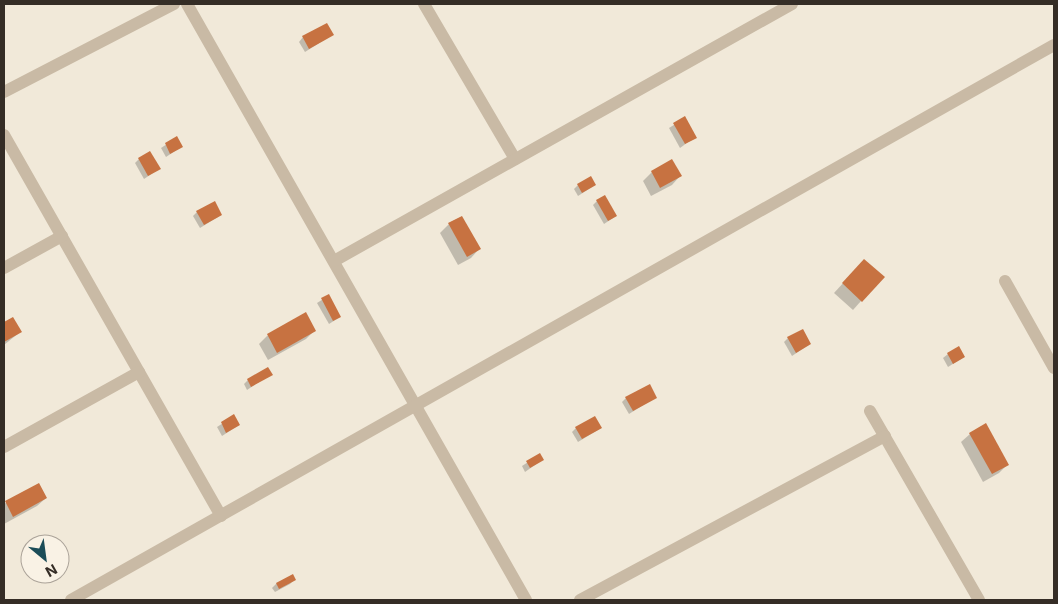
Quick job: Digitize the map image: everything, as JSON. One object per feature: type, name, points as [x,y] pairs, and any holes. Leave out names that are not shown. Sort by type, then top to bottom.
[{"type":"street","points":[[4,92],[174,4]]},
{"type":"street","points":[[187,4],[526,600]]},
{"type":"street","points":[[424,4],[515,159]]},
{"type":"street","points":[[334,261],[792,4]]},
{"type":"street","points":[[71,600],[1054,44]]},
{"type":"street","points":[[4,135],[221,516]]},
{"type":"street","points":[[4,268],[62,236]]},
{"type":"street","points":[[1005,281],[1054,368]]},
{"type":"street","points":[[4,447],[139,372]]},
{"type":"street","points":[[870,411],[979,600]]},
{"type":"street","points":[[580,600],[885,436]]},
{"type":"building","points":[[327,23],[334,35],[309,49],[302,36]]},
{"type":"building","points":[[685,116],[697,138],[685,144],[673,123]]},
{"type":"building","points":[[177,136],[183,147],[170,154],[165,143]]},
{"type":"building","points":[[150,151],[161,169],[148,176],[138,158]]},
{"type":"building","points":[[672,159],[682,176],[660,188],[651,171]]},
{"type":"building","points":[[591,176],[596,185],[582,193],[577,184]]},
{"type":"building","points":[[605,195],[617,216],[608,221],[596,200]]},
{"type":"building","points":[[215,201],[222,215],[204,225],[196,211]]},
{"type":"building","points":[[462,216],[481,249],[467,257],[448,223]]},
{"type":"building","points":[[864,259],[885,277],[862,302],[842,283]]},
{"type":"building","points":[[329,294],[341,317],[333,321],[321,298]]},
{"type":"building","points":[[306,312],[316,331],[277,353],[267,334]]},
{"type":"building","points":[[13,317],[22,332],[4,342],[4,322]]},
{"type":"building","points":[[803,329],[811,344],[796,353],[787,337]]},
{"type":"building","points":[[959,346],[965,357],[953,364],[947,353]]},
{"type":"building","points":[[268,367],[273,375],[251,387],[247,379]]},
{"type":"building","points":[[650,384],[657,398],[633,411],[625,397]]},
{"type":"building","points":[[234,414],[240,425],[226,433],[221,422]]},
{"type":"building","points":[[595,416],[602,428],[582,439],[575,427]]},
{"type":"building","points":[[986,423],[1009,465],[992,474],[969,433]]},
{"type":"building","points":[[540,453],[544,460],[530,468],[526,461]]},
{"type":"building","points":[[39,483],[47,498],[13,517],[5,501]]},
{"type":"building","points":[[293,574],[296,580],[279,589],[276,583]]}]
